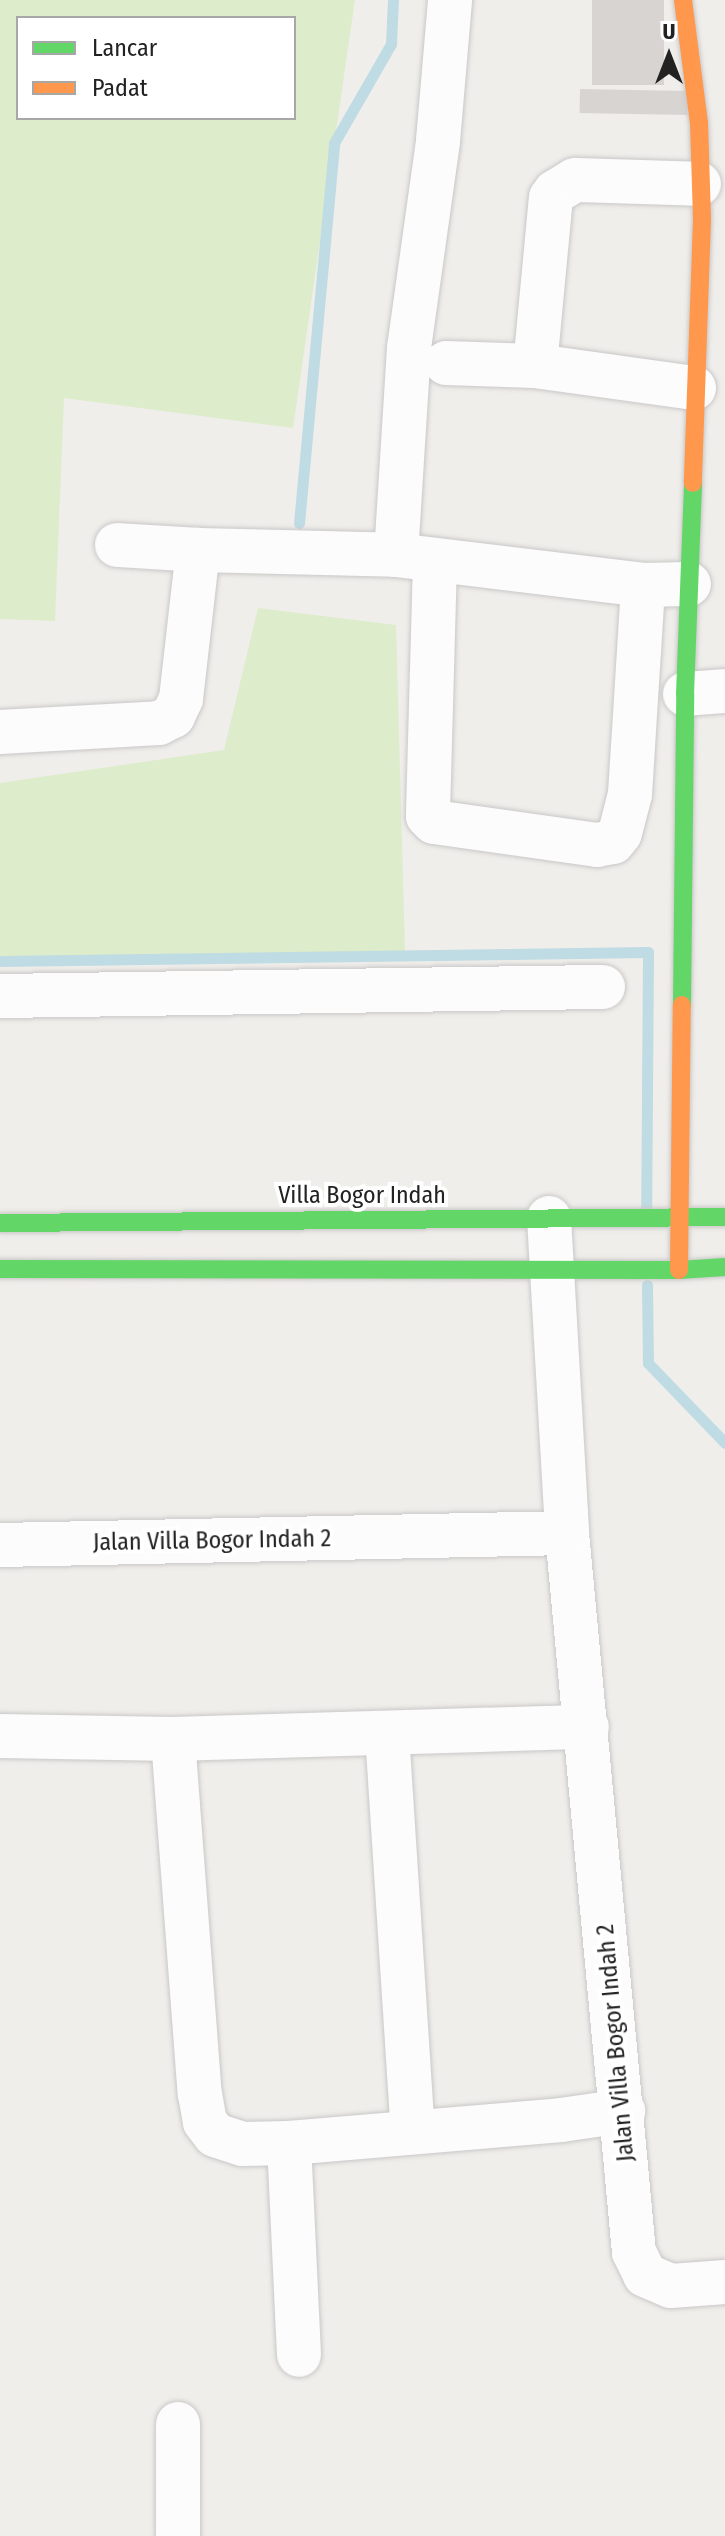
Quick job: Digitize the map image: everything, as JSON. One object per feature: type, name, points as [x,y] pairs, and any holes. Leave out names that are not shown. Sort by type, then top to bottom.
[{"type":"street","points":[[450,0],[438,141],[409,348],[428,816],[434,822],[597,845],[613,842],[620,833],[630,794],[643,585]]},
{"type":"street","points":[[679,1270],[705,692],[689,584],[702,220],[699,123],[683,0]]},
{"type":"street","points":[[535,366],[551,198],[555,192],[575,180],[699,184]]},
{"type":"street","points":[[446,363],[535,366],[694,388]]},
{"type":"street","points":[[117,545],[416,558],[643,585],[689,584]]},
{"type":"street","points":[[0,732],[159,723],[173,716],[181,699],[198,550]]},
{"type":"street","points":[[0,996],[603,987]]},
{"type":"street","name":"Villa Bogor Indah","points":[[0,1223],[549,1218],[679,1220],[725,1217]]},
{"type":"street","name":"Jalan Villa Bogor Indah 2","points":[[549,1218],[567,1533],[634,2252],[645,2275],[671,2286],[725,2282]]},
{"type":"street","points":[[0,1269],[679,1270],[725,1267]]},
{"type":"street","name":"Jalan Villa Bogor Indah 2","points":[[0,1545],[567,1533]]},
{"type":"street","points":[[0,1736],[173,1739],[587,1727]]},
{"type":"street","points":[[387,1733],[413,2132]]},
{"type":"street","points":[[173,1739],[200,2094],[205,2122],[215,2135],[243,2144],[289,2143],[561,2120],[623,2111]]},
{"type":"street","points":[[289,2143],[299,2355]]},
{"type":"street","points":[[178,2424],[178,2536]]},
{"type":"green space","points":[[0,0],[355,0],[293,428],[64,398],[55,621],[0,619]]},
{"type":"green space","points":[[258,608],[396,625],[405,951],[0,959],[0,783],[224,750]]},
{"type":"building","points":[[592,0],[664,0],[664,85],[592,85]]},
{"type":"building","points":[[580,89],[688,91],[688,115],[580,113]]},
{"type":"waterway","points":[[299,523],[334,143],[391,44],[393,0]]},
{"type":"waterway","points":[[0,961],[648,952],[646,1208]]},
{"type":"waterway","points":[[647,1285],[648,1363],[725,1443]]},
{"type":"traffic: fast","points":[[682,1005],[685,694],[693,483]]},
{"type":"traffic: fast","points":[[0,1223],[725,1217]]},
{"type":"traffic: fast","points":[[0,1269],[679,1270],[725,1267]]},
{"type":"traffic: slow","points":[[683,0],[699,123],[702,220],[693,483]]},
{"type":"traffic: slow","points":[[679,1270],[682,1005]]}]
